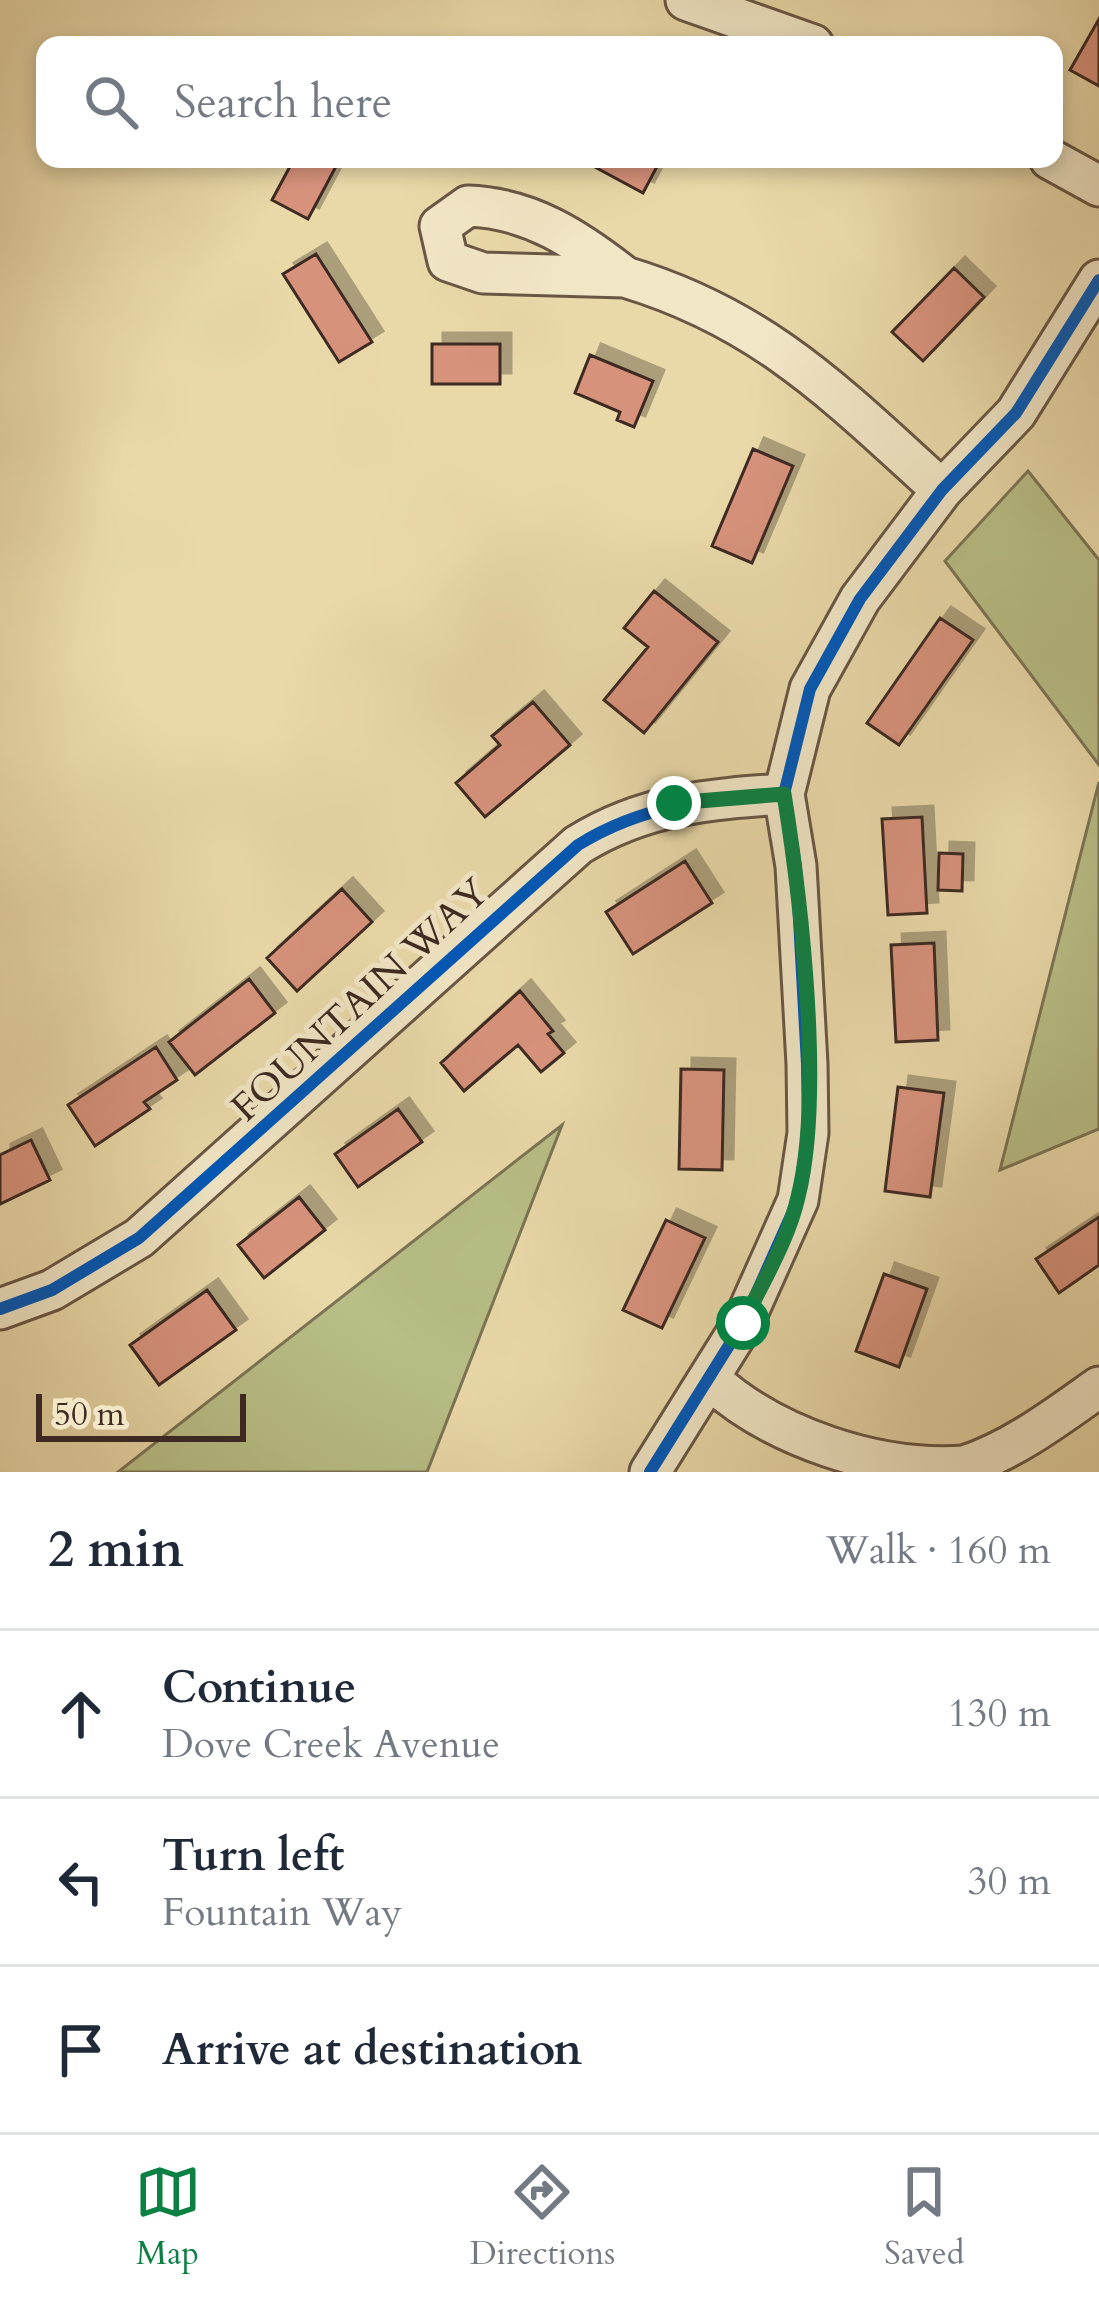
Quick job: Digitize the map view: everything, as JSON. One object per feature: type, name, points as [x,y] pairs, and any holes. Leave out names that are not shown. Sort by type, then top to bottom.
[{"type":"street","points":[[686,0],[788,36]]},
{"type":"street","points":[[1063,166],[1099,186]]},
{"type":"street","points":[[625,278],[680,294],[774,343],[942,490]]},
{"type":"street","points":[[650,1472],[712,1381],[786,1232],[805,1166],[805,1020],[796,866],[784,794],[810,689],[860,599],[942,490],[1016,413],[1099,280]]},
{"type":"street","name":"FOUNTAIN WAY","points":[[0,1309],[52,1290],[139,1238],[578,844],[608,826],[674,803],[784,794]]},
{"type":"street","points":[[712,1381],[741,1407],[829,1453],[878,1468],[929,1472],[963,1466],[995,1452],[1099,1387]]},
{"type":"green space","points":[[1028,471],[1099,560],[1099,765],[945,561]]},
{"type":"green space","points":[[1099,782],[1099,1129],[1000,1170]]},
{"type":"green space","points":[[562,1125],[427,1472],[118,1472]]},
{"type":"building","points":[[1099,19],[1099,86],[1070,70]]},
{"type":"building","points":[[289,168],[335,168],[308,219],[272,200]]},
{"type":"building","points":[[597,168],[656,168],[643,193]]},
{"type":"building","points":[[316,254],[372,342],[339,362],[283,274]]},
{"type":"building","points":[[954,268],[984,297],[923,361],[892,332]]},
{"type":"building","points":[[432,344],[500,344],[500,384],[432,384]]},
{"type":"building","points":[[590,355],[653,381],[634,427],[617,420],[620,412],[575,393]]},
{"type":"building","points":[[753,449],[793,466],[752,563],[712,546]]},
{"type":"building","points":[[654,591],[718,642],[644,733],[604,700],[648,647],[624,628]]},
{"type":"building","points":[[940,618],[973,640],[899,745],[867,723]]},
{"type":"building","points":[[533,702],[570,745],[485,817],[456,783],[500,745],[492,736]]},
{"type":"building","points":[[922,817],[927,913],[888,915],[882,819]]},
{"type":"building","points":[[939,853],[963,854],[962,891],[938,890]]},
{"type":"building","points":[[685,861],[712,903],[633,954],[606,912]]},
{"type":"building","points":[[342,889],[372,922],[297,991],[267,958]]},
{"type":"building","points":[[934,943],[938,1040],[896,1042],[891,945]]},
{"type":"building","points":[[249,979],[275,1013],[195,1075],[169,1042]]},
{"type":"building","points":[[520,991],[553,1031],[548,1034],[564,1053],[541,1072],[518,1045],[464,1091],[441,1063]]},
{"type":"building","points":[[156,1047],[177,1080],[144,1102],[150,1109],[95,1146],[68,1105]]},
{"type":"building","points":[[681,1069],[724,1070],[722,1170],[679,1169]]},
{"type":"building","points":[[898,1087],[944,1093],[930,1197],[885,1191]]},
{"type":"building","points":[[398,1109],[422,1142],[358,1187],[335,1154]]},
{"type":"building","points":[[31,1140],[50,1180],[0,1204],[0,1155]]},
{"type":"building","points":[[299,1197],[325,1230],[264,1278],[238,1245]]},
{"type":"building","points":[[1099,1217],[1099,1265],[1059,1293],[1036,1259]]},
{"type":"building","points":[[666,1220],[705,1238],[662,1328],[623,1310]]},
{"type":"building","points":[[884,1274],[927,1289],[899,1367],[856,1351]]},
{"type":"building","points":[[207,1290],[236,1330],[159,1385],[130,1345]]},
{"type":"cycle path","points":[[650,1472],[743,1323],[798,1200],[808,1133],[807,1064],[796,866],[784,794],[810,689],[860,599],[942,490],[1016,413],[1099,280]]},
{"type":"cycle path","points":[[0,1309],[52,1290],[139,1238],[578,845],[652,812],[784,794]]},
{"type":"route","points":[[674,803],[784,794],[796,866],[807,1064],[805,1166],[786,1232],[743,1323]]}]
